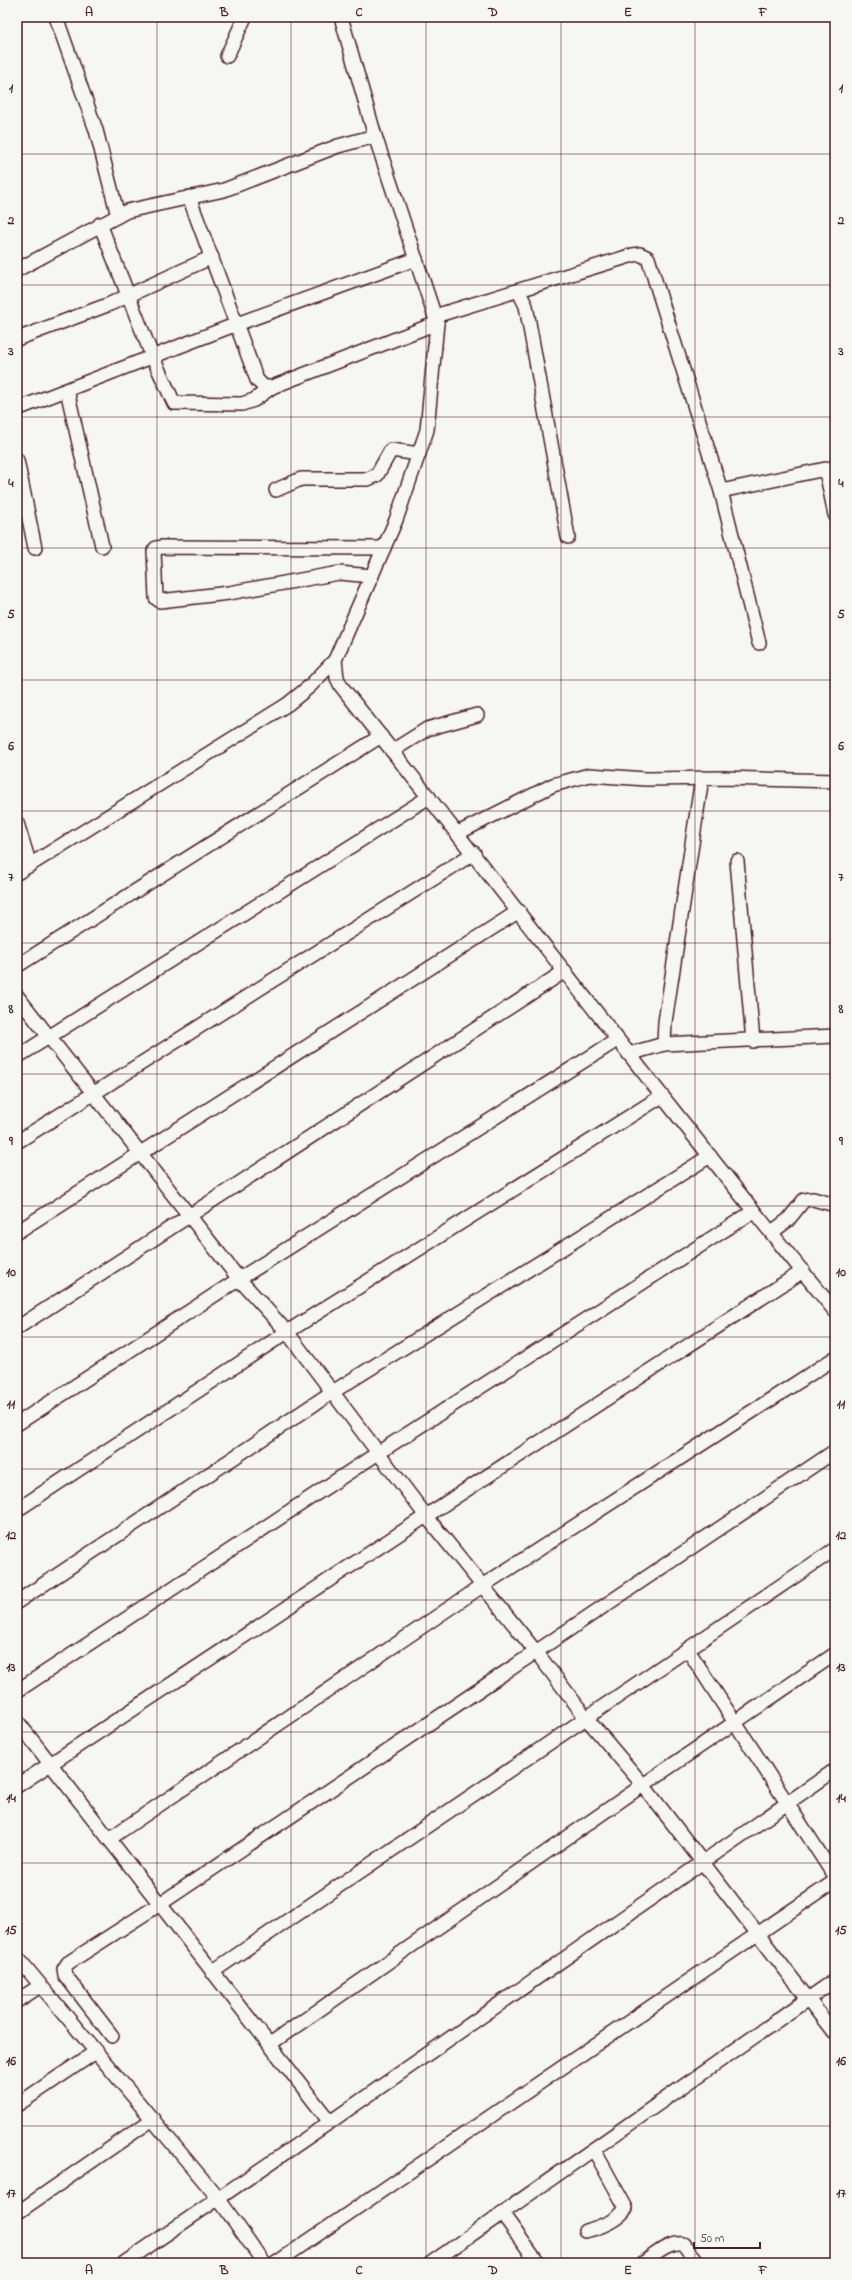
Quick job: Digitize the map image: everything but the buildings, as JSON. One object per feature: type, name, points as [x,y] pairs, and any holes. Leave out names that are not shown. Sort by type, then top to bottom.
[{"type":"street","points":[[56,17],[96,130],[118,216]]},
{"type":"street","points":[[227,56],[245,17]]},
{"type":"street","points":[[17,873],[288,704],[310,686],[335,660],[396,520],[427,430],[436,319],[375,136],[341,17]]},
{"type":"street","points":[[17,270],[100,224],[127,211],[224,190],[338,146],[375,136]]},
{"type":"street","points":[[190,197],[257,380],[264,387],[272,387]]},
{"type":"street","points":[[100,224],[153,358],[172,400],[178,404],[242,404],[254,400],[272,387],[436,319],[633,255],[640,254],[648,258],[721,491],[759,643]]},
{"type":"street","points":[[17,339],[128,295],[212,257]]},
{"type":"street","points":[[17,409],[153,358],[237,324],[416,259]]},
{"type":"street","points":[[519,292],[526,306],[568,537]]},
{"type":"street","points":[[67,390],[102,546]]},
{"type":"street","points":[[276,490],[301,479],[368,479],[377,475],[391,450],[419,454]]},
{"type":"street","points":[[17,460],[35,548]]},
{"type":"street","points":[[721,491],[830,469],[835,515]]},
{"type":"street","points":[[372,576],[339,573],[229,592],[160,601],[156,598],[154,552],[156,548],[161,547],[384,548]]},
{"type":"street","points":[[335,660],[337,678],[341,686],[519,910],[617,1040],[835,1311]]},
{"type":"street","points":[[392,751],[427,729],[477,715]]},
{"type":"street","points":[[17,966],[381,736]]},
{"type":"street","points":[[458,833],[553,785],[581,776],[598,775],[646,779],[702,778],[835,781]]},
{"type":"street","points":[[664,1044],[664,1022],[702,778]]},
{"type":"street","points":[[17,1057],[429,797]]},
{"type":"street","points":[[17,823],[30,864]]},
{"type":"street","points":[[17,1142],[474,853]]},
{"type":"street","points":[[737,861],[753,1041]]},
{"type":"street","points":[[17,1232],[519,910]]},
{"type":"street","points":[[17,1328],[191,1216],[564,971]]},
{"type":"street","points":[[17,996],[239,1279],[287,1332],[426,1516],[537,1653],[587,1719],[643,1784],[835,2034]]},
{"type":"street","points":[[629,1054],[664,1044],[835,1036]]},
{"type":"street","points":[[17,1424],[239,1279],[617,1040]]},
{"type":"street","points":[[17,1510],[287,1332],[662,1096]]},
{"type":"street","points":[[17,1602],[331,1392],[710,1156]]},
{"type":"street","points":[[772,1232],[788,1220],[804,1200],[813,1199],[835,1205]]},
{"type":"street","points":[[17,1692],[378,1453],[754,1211]]},
{"type":"street","points":[[17,1786],[426,1516],[802,1271]]},
{"type":"street","points":[[109,1839],[482,1586],[835,1358]]},
{"type":"street","points":[[112,2036],[65,1975],[64,1969],[68,1963],[160,1904],[537,1653],[835,1451]]},
{"type":"street","points":[[212,1972],[587,1719],[835,1549]]},
{"type":"street","points":[[688,1650],[788,1802],[835,1877]]},
{"type":"street","points":[[270,2044],[643,1784],[835,1654]]},
{"type":"street","points":[[17,1721],[330,2122]]},
{"type":"street","points":[[124,2263],[330,2122],[702,1861],[835,1770]]},
{"type":"street","points":[[276,2263],[835,1881]]},
{"type":"street","points":[[17,1957],[40,1986],[97,2051],[218,2198],[264,2263]]},
{"type":"street","points":[[431,2263],[835,1980]]},
{"type":"street","points":[[17,2001],[40,1986]]},
{"type":"street","points":[[17,2104],[97,2051]]},
{"type":"street","points":[[17,2213],[153,2119]]},
{"type":"street","points":[[585,2231],[594,2229],[622,2214],[626,2208],[594,2150]]},
{"type":"street","points":[[502,2213],[538,2263]]},
{"type":"street","points":[[643,2263],[670,2245],[677,2243],[683,2244],[699,2263]]}]
